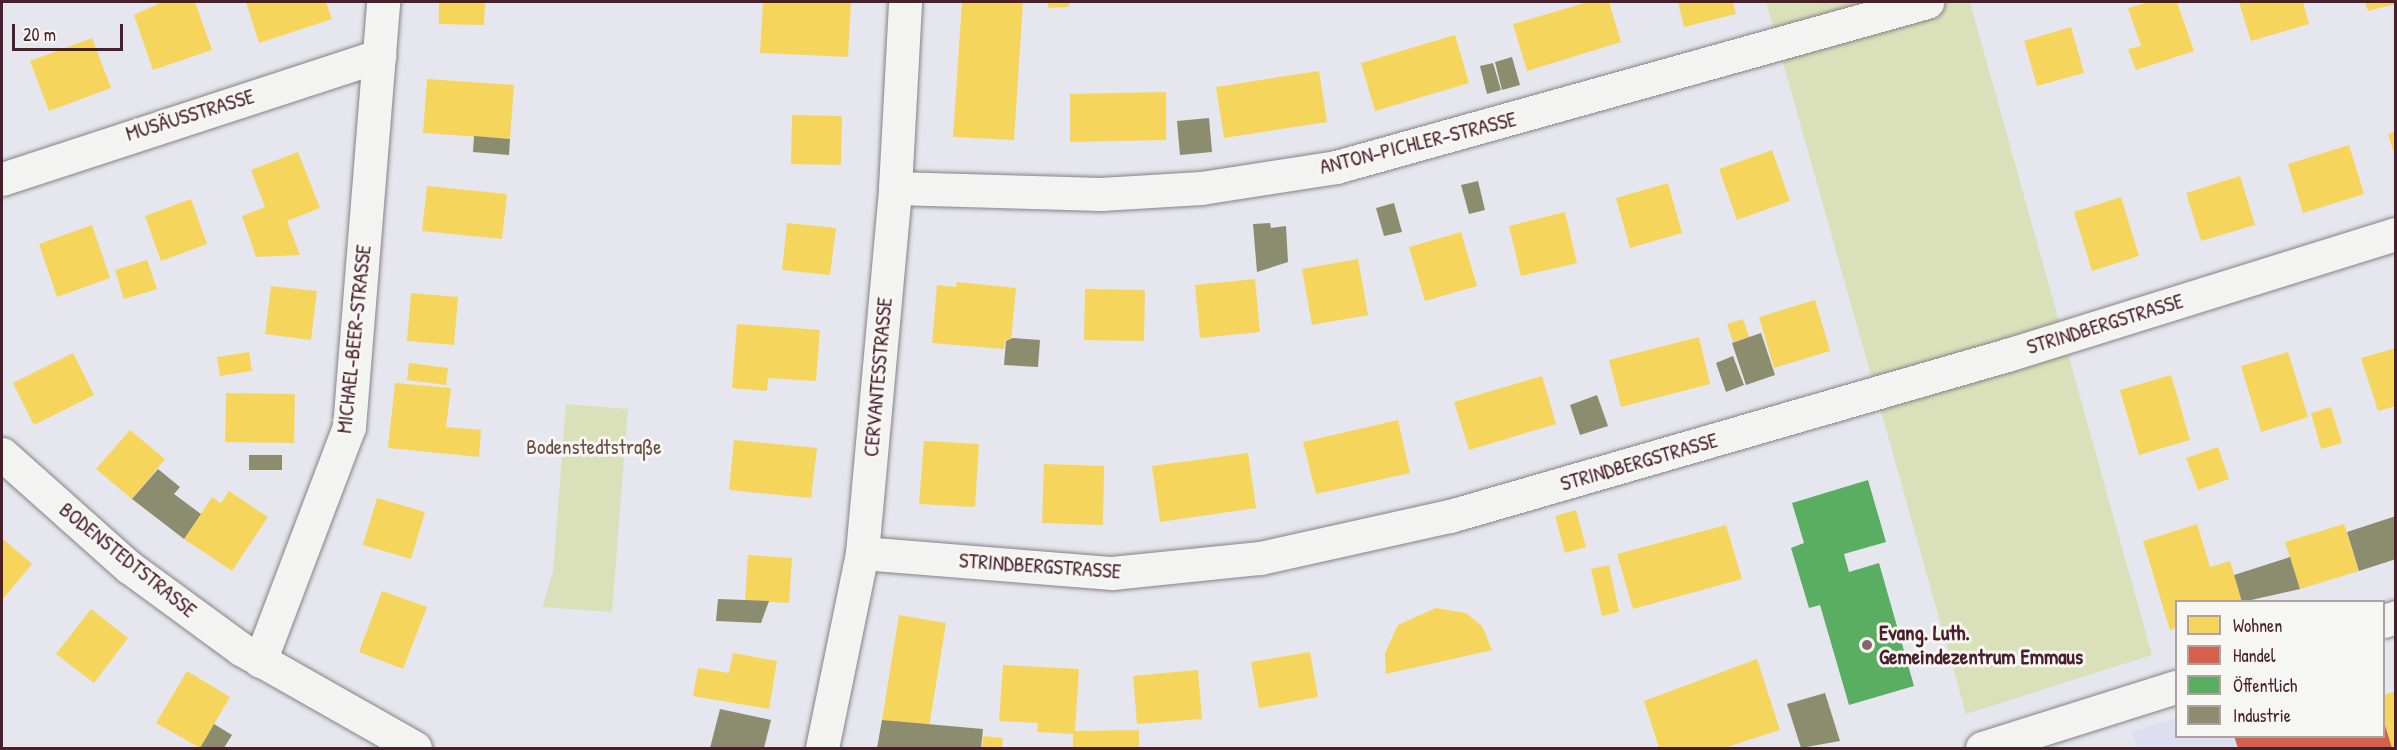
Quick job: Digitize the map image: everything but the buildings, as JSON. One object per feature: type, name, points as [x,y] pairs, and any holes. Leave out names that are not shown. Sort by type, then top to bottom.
[{"type":"street","name":"MICHAEL-BEER-STRASSE","points":[[260,662],[349,427],[383,2]]},
{"type":"street","name":"CERVANTESSTRASSE","points":[[822,748],[862,553],[895,188],[905,2]]},
{"type":"street","name":"ANTON-PICHLER-STRASSE","points":[[895,188],[1101,194],[1201,188],[1336,167],[1927,2]]},
{"type":"street","name":"MUSÄUSSTRASSE","points":[[2,179],[380,56]]},
{"type":"street","name":"STRINDBERGSTRASSE","points":[[862,553],[1112,573],[1260,558],[1450,516],[1966,367],[2396,234]]},
{"type":"street","name":"BODENSTEDTSTRASSE","points":[[2,454],[129,567],[260,662],[415,748]]},
{"type":"street","points":[[1982,748],[2175,687]]},
{"type":"shaded area","points":[[2175,718],[2175,738],[2385,738],[2385,724],[2392,748],[2138,748],[2132,732]]},
{"type":"green space","points":[[1766,2],[1970,2],[2152,655],[1966,714]]},
{"type":"green space","name":"Bodenstedtstraße","points":[[566,404],[628,409],[612,612],[542,607],[553,572]]},
{"type":"place","name":"Evang. Luth. Gemeindezentrum Emmaus","points":[[1867,645]]}]
